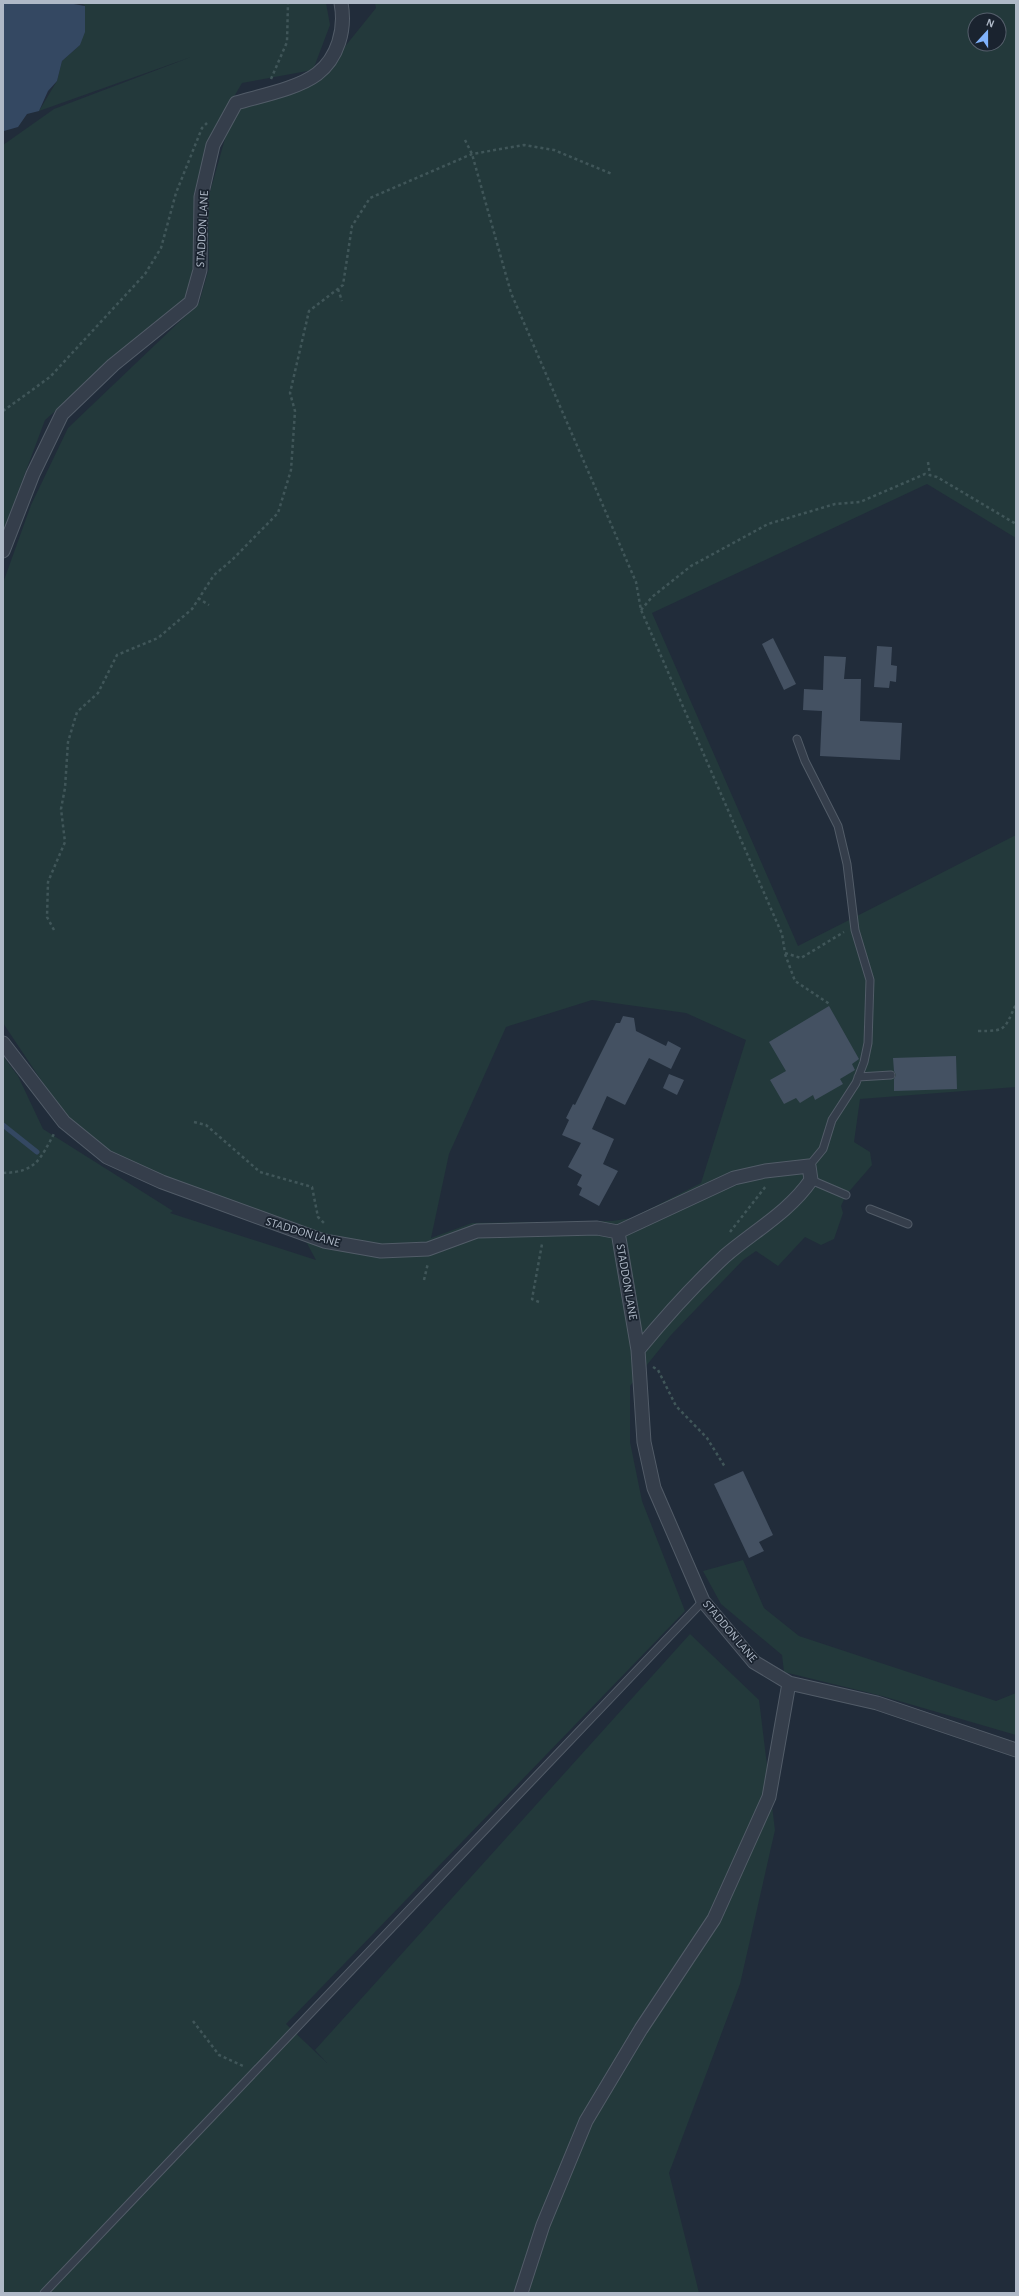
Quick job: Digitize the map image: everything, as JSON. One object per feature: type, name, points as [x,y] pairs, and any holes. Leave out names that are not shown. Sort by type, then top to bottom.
[{"type":"street","name":"STADDON LANE","points":[[3,551],[33,474],[62,414],[113,365],[191,302],[200,270],[201,197],[213,145],[236,103],[293,86],[317,74],[338,49],[344,15],[341,3]]},
{"type":"street","name":"STADDON LANE","points":[[3,1043],[62,1119],[106,1157],[198,1196],[324,1241],[380,1251],[428,1249],[477,1231],[598,1228],[618,1232],[638,1355],[644,1442],[654,1488],[703,1601],[754,1662],[789,1683],[877,1703],[1016,1750]]},
{"type":"street","points":[[618,1232],[734,1178],[765,1171],[810,1166],[811,1180],[800,1197],[726,1256],[677,1302],[638,1355]]},
{"type":"street","points":[[521,2293],[543,2225],[586,2121],[641,2029],[714,1919],[769,1797],[789,1683]]},
{"type":"lane","points":[[797,739],[805,761],[838,826],[847,864],[858,942],[870,980],[868,1044],[864,1062],[843,1105],[832,1120],[823,1149],[810,1166]]},
{"type":"lane","points":[[858,1076],[891,1075]]},
{"type":"lane","points":[[811,1180],[846,1195]]},
{"type":"lane","points":[[870,1209],[908,1224]]},
{"type":"lane","points":[[44,2293],[703,1601]]},
{"type":"path","points":[[270,81],[286,42],[288,3]]},
{"type":"path","points":[[3,412],[50,377],[145,274],[161,248],[176,193],[202,128],[213,118]]},
{"type":"path","points":[[465,140],[472,154],[511,293],[636,582],[641,610],[782,934],[785,953],[795,980],[832,1005]]},
{"type":"path","points":[[54,930],[47,917],[48,882],[65,842],[61,809],[65,788],[68,742],[77,712],[98,693],[117,654],[158,638],[192,608],[214,575],[232,560],[278,513],[291,470],[294,411],[290,393],[309,311],[343,285],[352,226],[370,198],[472,154],[524,145],[554,150],[612,174]]},
{"type":"path","points":[[338,289],[342,301]]},
{"type":"path","points":[[928,462],[930,475]]},
{"type":"path","points":[[641,610],[652,597],[691,566],[768,524],[835,504],[860,502],[925,474],[937,477],[1016,524]]},
{"type":"path","points":[[198,598],[209,605]]},
{"type":"path","points":[[785,953],[801,958],[845,931],[858,942]]},
{"type":"path","points":[[978,1031],[1000,1031],[1006,1026],[1016,1004]]},
{"type":"path","points":[[3,1174],[21,1172],[40,1160],[62,1119]]},
{"type":"path","points":[[194,1122],[206,1125],[260,1172],[312,1187],[318,1218],[331,1230]]},
{"type":"path","points":[[539,1302],[532,1299],[545,1230]]},
{"type":"path","points":[[638,1355],[658,1370],[676,1406],[707,1438],[725,1467]]},
{"type":"path","points":[[194,2021],[219,2055],[256,2071]]},
{"type":"green space","points":[[82,3],[326,3],[330,25],[313,70],[242,83],[208,141],[194,194],[193,268],[185,299],[45,420],[3,532],[3,145],[54,109],[191,57],[39,111],[57,81],[62,61],[80,45],[85,6]]},
{"type":"green space","points":[[375,3],[1016,3],[1016,538],[927,484],[652,613],[798,946],[1016,835],[1016,1087],[860,1099],[854,1142],[870,1152],[872,1165],[846,1195],[841,1206],[843,1213],[834,1239],[821,1245],[805,1237],[778,1266],[756,1251],[743,1260],[671,1335],[630,1386],[630,1442],[642,1501],[685,1611],[286,2024],[327,2063],[315,2050],[690,1634],[759,1700],[775,1830],[740,1984],[669,2173],[699,2293],[3,2293],[3,1056],[18,1076],[43,1129],[173,1211],[170,1213],[316,1260],[297,1225],[164,1179],[108,1152],[65,1116],[3,1023],[3,583],[31,505],[68,428],[199,303],[209,268],[208,199],[228,128],[242,106],[318,80],[376,8]],"holes":[[[592,1000],[686,1013],[746,1040],[701,1183],[632,1218],[612,1221],[472,1223],[431,1238],[449,1154],[506,1027]]]},
{"type":"green space","points":[[743,1560],[764,1608],[799,1636],[996,1701],[1016,1693],[1016,1735],[882,1696],[784,1672],[782,1655],[721,1604],[703,1571]]},
{"type":"water","points":[[3,3],[68,3],[85,6],[85,32],[80,45],[62,61],[57,81],[48,91],[39,111],[27,114],[18,127],[4,131]]},
{"type":"building","points":[[773,638],[796,684],[784,690],[762,644]]},
{"type":"building","points":[[877,646],[892,647],[891,665],[897,666],[896,682],[890,681],[889,688],[874,687]]},
{"type":"building","points":[[824,656],[846,657],[844,679],[861,679],[860,721],[902,723],[900,760],[820,756],[822,711],[803,710],[804,689],[823,690]]},
{"type":"building","points":[[829,1006],[859,1059],[852,1064],[855,1070],[840,1079],[843,1084],[815,1100],[813,1095],[800,1103],[796,1098],[784,1104],[770,1080],[786,1071],[769,1042]]},
{"type":"building","points":[[623,1016],[634,1018],[636,1031],[666,1046],[668,1041],[681,1048],[671,1069],[649,1058],[625,1105],[607,1096],[592,1129],[614,1139],[603,1164],[618,1171],[599,1206],[579,1195],[582,1188],[577,1185],[582,1175],[568,1167],[581,1143],[562,1135],[569,1120],[566,1118],[573,1104],[575,1105],[616,1023],[620,1023]]},
{"type":"building","points":[[956,1056],[957,1089],[894,1091],[894,1079],[896,1075],[894,1071],[893,1058]]},
{"type":"building","points":[[669,1074],[684,1080],[677,1095],[663,1088]]},
{"type":"building","points":[[743,1471],[773,1535],[759,1542],[764,1551],[749,1558],[714,1484]]},
{"type":"waterway","points":[[3,1125],[37,1152]]}]
